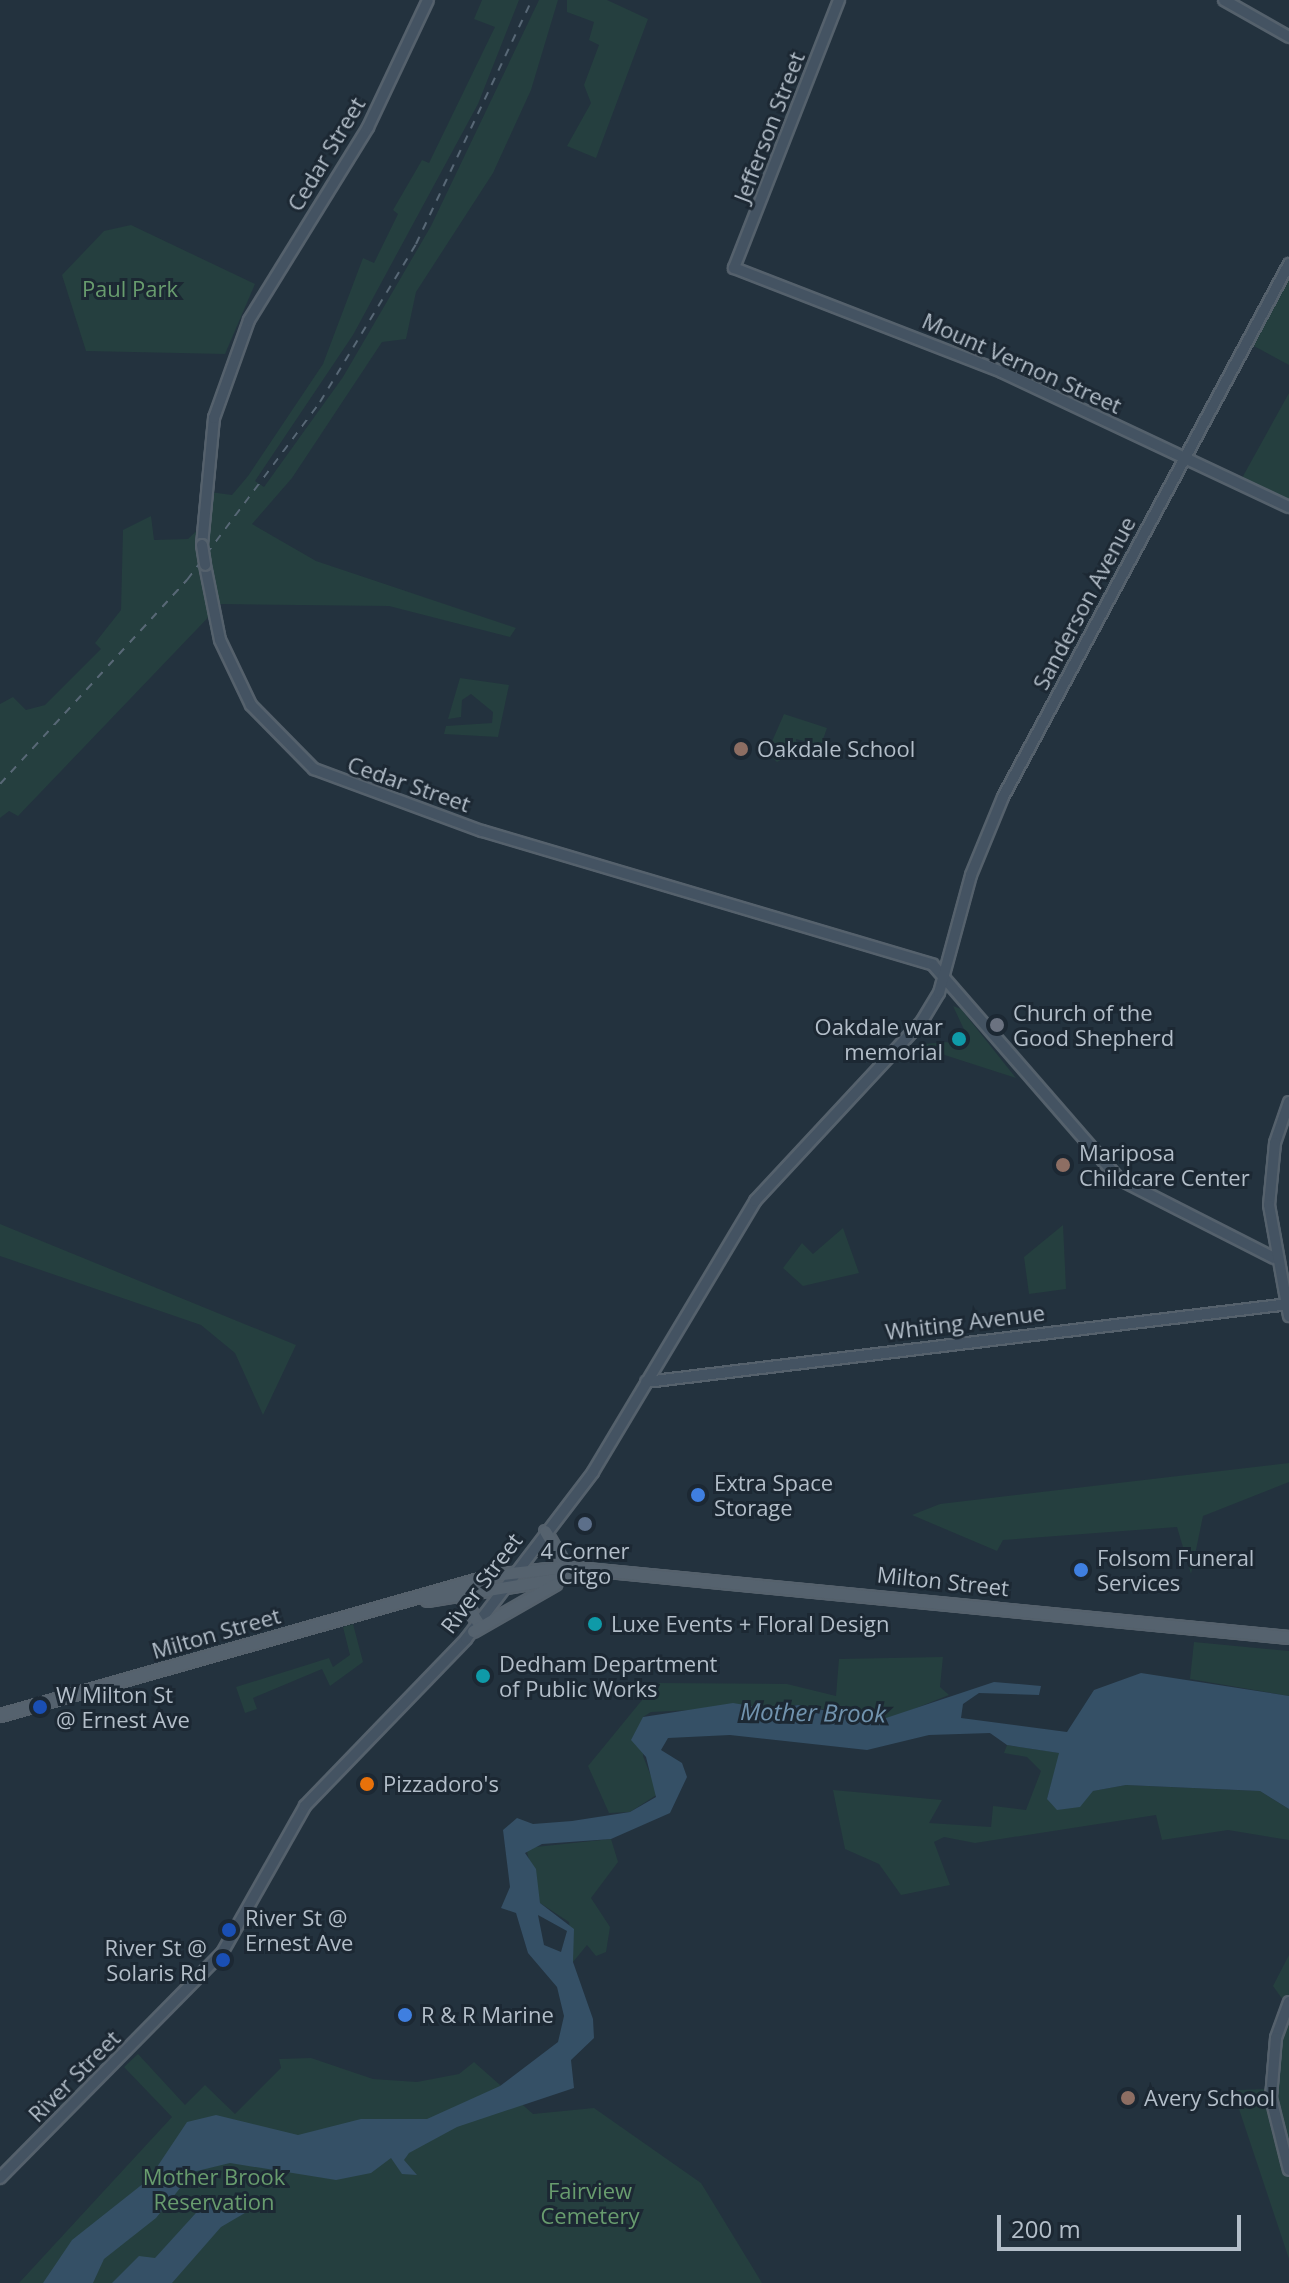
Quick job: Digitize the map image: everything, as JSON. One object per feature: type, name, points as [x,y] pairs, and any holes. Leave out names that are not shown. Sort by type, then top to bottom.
[{"type":"main road","points":[[460,1595],[476,1628],[568,1573],[545,1531]]},
{"type":"main road","name":"Milton Street","points":[[0,1715],[516,1571],[593,1572],[792,1584],[1289,1637]]},
{"type":"main road","name":"Milton Street","points":[[383,1607],[505,1588],[568,1573]]},
{"type":"street","name":"Cedar Street","points":[[428,0],[368,127],[249,320],[214,418],[202,545],[220,640],[251,705],[286,748],[325,775],[482,831],[824,928],[945,972]]},
{"type":"street","name":"Jefferson Street","points":[[734,268],[839,0]]},
{"type":"street","points":[[1224,0],[1289,37]]},
{"type":"street","name":"Sanderson Avenue","points":[[945,972],[985,835],[1184,456],[1289,264]]},
{"type":"street","name":"Mount Vernon Street","points":[[734,268],[967,357],[1289,507]]},
{"type":"street","points":[[945,972],[1037,1089],[1119,1179],[1274,1258]]},
{"type":"street","name":"River Street","points":[[0,2178],[205,1973],[242,1924],[314,1795],[476,1628],[545,1531],[593,1472],[755,1201],[901,1047],[945,972]]},
{"type":"street","points":[[1289,1102],[1269,1186],[1274,1258],[1289,1316]]},
{"type":"street","name":"Whiting Avenue","points":[[646,1382],[1288,1304]]},
{"type":"street","points":[[1289,2002],[1271,2086],[1273,2121],[1289,2170]]},
{"type":"green space","points":[[482,0],[519,0],[478,104],[353,335],[255,481],[264,487],[343,377],[431,226],[539,0],[558,0],[531,90],[493,173],[416,292],[406,339],[382,342],[292,478],[252,524],[316,561],[516,628],[510,637],[389,606],[221,604],[18,816],[9,811],[0,818],[0,704],[13,697],[26,710],[45,705],[101,649],[95,643],[121,610],[123,530],[151,516],[154,540],[188,539],[210,518],[210,492],[232,495],[248,476],[323,364],[363,258],[374,263],[398,214],[393,210],[422,160],[429,163],[495,27],[474,19]]},
{"type":"green space","points":[[567,0],[607,0],[648,19],[596,158],[567,146],[591,103],[584,85],[599,45],[589,40],[594,22],[567,12]]},
{"type":"green space","name":"Paul Park","points":[[131,225],[255,284],[225,354],[86,351],[62,275],[104,231]]},
{"type":"green space","points":[[1289,274],[1289,365],[1252,345]]},
{"type":"green space","points":[[1289,393],[1289,500],[1242,478]]},
{"type":"green space","points":[[460,678],[509,685],[498,737],[444,734],[446,726],[492,723],[493,712],[471,694],[462,700],[461,717],[448,719]]},
{"type":"green space","points":[[784,714],[827,728],[821,745],[796,739],[798,750],[777,762],[767,753]]},
{"type":"green space","points":[[953,1006],[961,1009],[1016,1078],[926,1049],[924,1044],[947,1042],[960,1048],[968,1038]]},
{"type":"green space","points":[[0,1224],[296,1345],[263,1415],[235,1353],[201,1325],[0,1256]]},
{"type":"green space","points":[[1063,1225],[1066,1289],[1029,1294],[1024,1257]]},
{"type":"green space","points":[[843,1228],[859,1273],[803,1286],[783,1268],[802,1243],[813,1254]]},
{"type":"green space","points":[[1289,1463],[1289,1482],[1203,1516],[1191,1574],[1177,1527],[1003,1540],[997,1551],[912,1515],[940,1504]]},
{"type":"green space","points":[[353,1624],[363,1662],[330,1686],[322,1669],[253,1698],[257,1709],[245,1713],[236,1687],[329,1658],[333,1667],[350,1655],[343,1627]]},
{"type":"green space","points":[[1194,1642],[1289,1651],[1289,1696],[1190,1679]]},
{"type":"green space","points":[[943,1657],[940,1687],[949,1695],[886,1720],[798,1705],[651,1712],[643,1717],[643,1756],[658,1794],[630,1812],[609,1813],[588,1766],[656,1683],[787,1684],[836,1696],[839,1659]]},
{"type":"green space","points":[[1007,1745],[1060,1753],[1047,1799],[1126,1785],[1260,1791],[1289,1809],[1289,1840],[1228,1830],[1162,1840],[1156,1815],[975,1843],[944,1837],[934,1842],[950,1885],[901,1895],[879,1864],[845,1849],[833,1790],[942,1800],[929,1823],[991,1827],[993,1806],[1026,1810],[1041,1771],[1027,1757],[1004,1753]]},
{"type":"green space","points":[[611,1839],[618,1862],[591,1898],[610,1927],[606,1952],[596,1956],[587,1945],[573,1962],[569,1922],[540,1903],[526,1848]]},
{"type":"green space","points":[[1289,1955],[1289,2259],[1237,2103],[1237,2090],[1267,2089],[1283,2000],[1273,1986]]},
{"type":"green space","points":[[138,2054],[185,2105],[205,2085],[235,2114],[281,2068],[279,2059],[311,2058],[373,2079],[417,2082],[459,2074],[474,2062],[533,2114],[594,2108],[701,2183],[762,2283],[19,2283],[172,2117],[124,2067]]},
{"type":"water","name":"Mother Brook","points":[[1141,1673],[1289,1696],[1289,1809],[1260,1791],[1126,1785],[1093,1791],[1080,1807],[1057,1810],[1047,1799],[1059,1753],[1007,1745],[990,1733],[929,1735],[867,1750],[730,1735],[668,1738],[661,1750],[682,1763],[687,1777],[670,1813],[611,1839],[542,1844],[525,1853],[536,1869],[540,1903],[574,1929],[573,1962],[593,2019],[594,2038],[571,2060],[574,2088],[457,2127],[409,2153],[404,2160],[417,2175],[402,2174],[391,2158],[371,2173],[336,2180],[230,2163],[193,2172],[156,2218],[104,2259],[93,2283],[43,2283],[72,2240],[149,2179],[187,2122],[216,2115],[298,2135],[361,2119],[427,2119],[500,2086],[558,2042],[564,2016],[557,1987],[528,1953],[516,1913],[501,1908],[510,1887],[503,1830],[517,1818],[533,1824],[630,1812],[656,1797],[646,1757],[631,1740],[643,1717],[733,1703],[775,1710],[798,1705],[877,1721],[994,1682],[1041,1686],[1039,1695],[979,1693],[963,1704],[961,1718],[1067,1732],[1094,1690]],"holes":[[[538,1915],[567,1931],[561,1952],[544,1945]]]},
{"type":"water","points":[[240,2197],[252,2202],[250,2210],[221,2227],[172,2283],[112,2283],[139,2256],[155,2258],[205,2203]]},
{"type":"railway","points":[[0,784],[187,580],[320,402],[416,244],[532,0]]},
{"type":"place","name":"Oakdale School","points":[[741,749]]},
{"type":"place","name":"Church of the Good Shepherd","points":[[997,1025]]},
{"type":"place","name":"Oakdale war memorial","points":[[959,1039]]},
{"type":"place","name":"Mariposa Childcare Center","points":[[1063,1165]]},
{"type":"place","name":"Extra Space Storage","points":[[698,1495]]},
{"type":"place","name":"4 Corner Citgo","points":[[585,1524]]},
{"type":"place","name":"Folsom Funeral Services","points":[[1081,1570]]},
{"type":"place","name":"Luxe Events + Floral Design","points":[[595,1624]]},
{"type":"place","name":"Dedham Department of Public Works","points":[[483,1676]]},
{"type":"place","name":"W Milton St @ Ernest Ave","points":[[40,1707]]},
{"type":"place","name":"Pizzadoro's","points":[[367,1784]]},
{"type":"place","name":"River St @ Ernest Ave","points":[[229,1930]]},
{"type":"place","name":"River St @ Solaris Rd","points":[[223,1960]]},
{"type":"place","name":"R & R Marine","points":[[405,2015]]},
{"type":"place","name":"Avery School","points":[[1128,2098]]},
{"type":"park label","name":"Mother Brook Reservation","points":[[214,2188]]},
{"type":"park label","name":"Fairview Cemetery","points":[[590,2202]]}]
